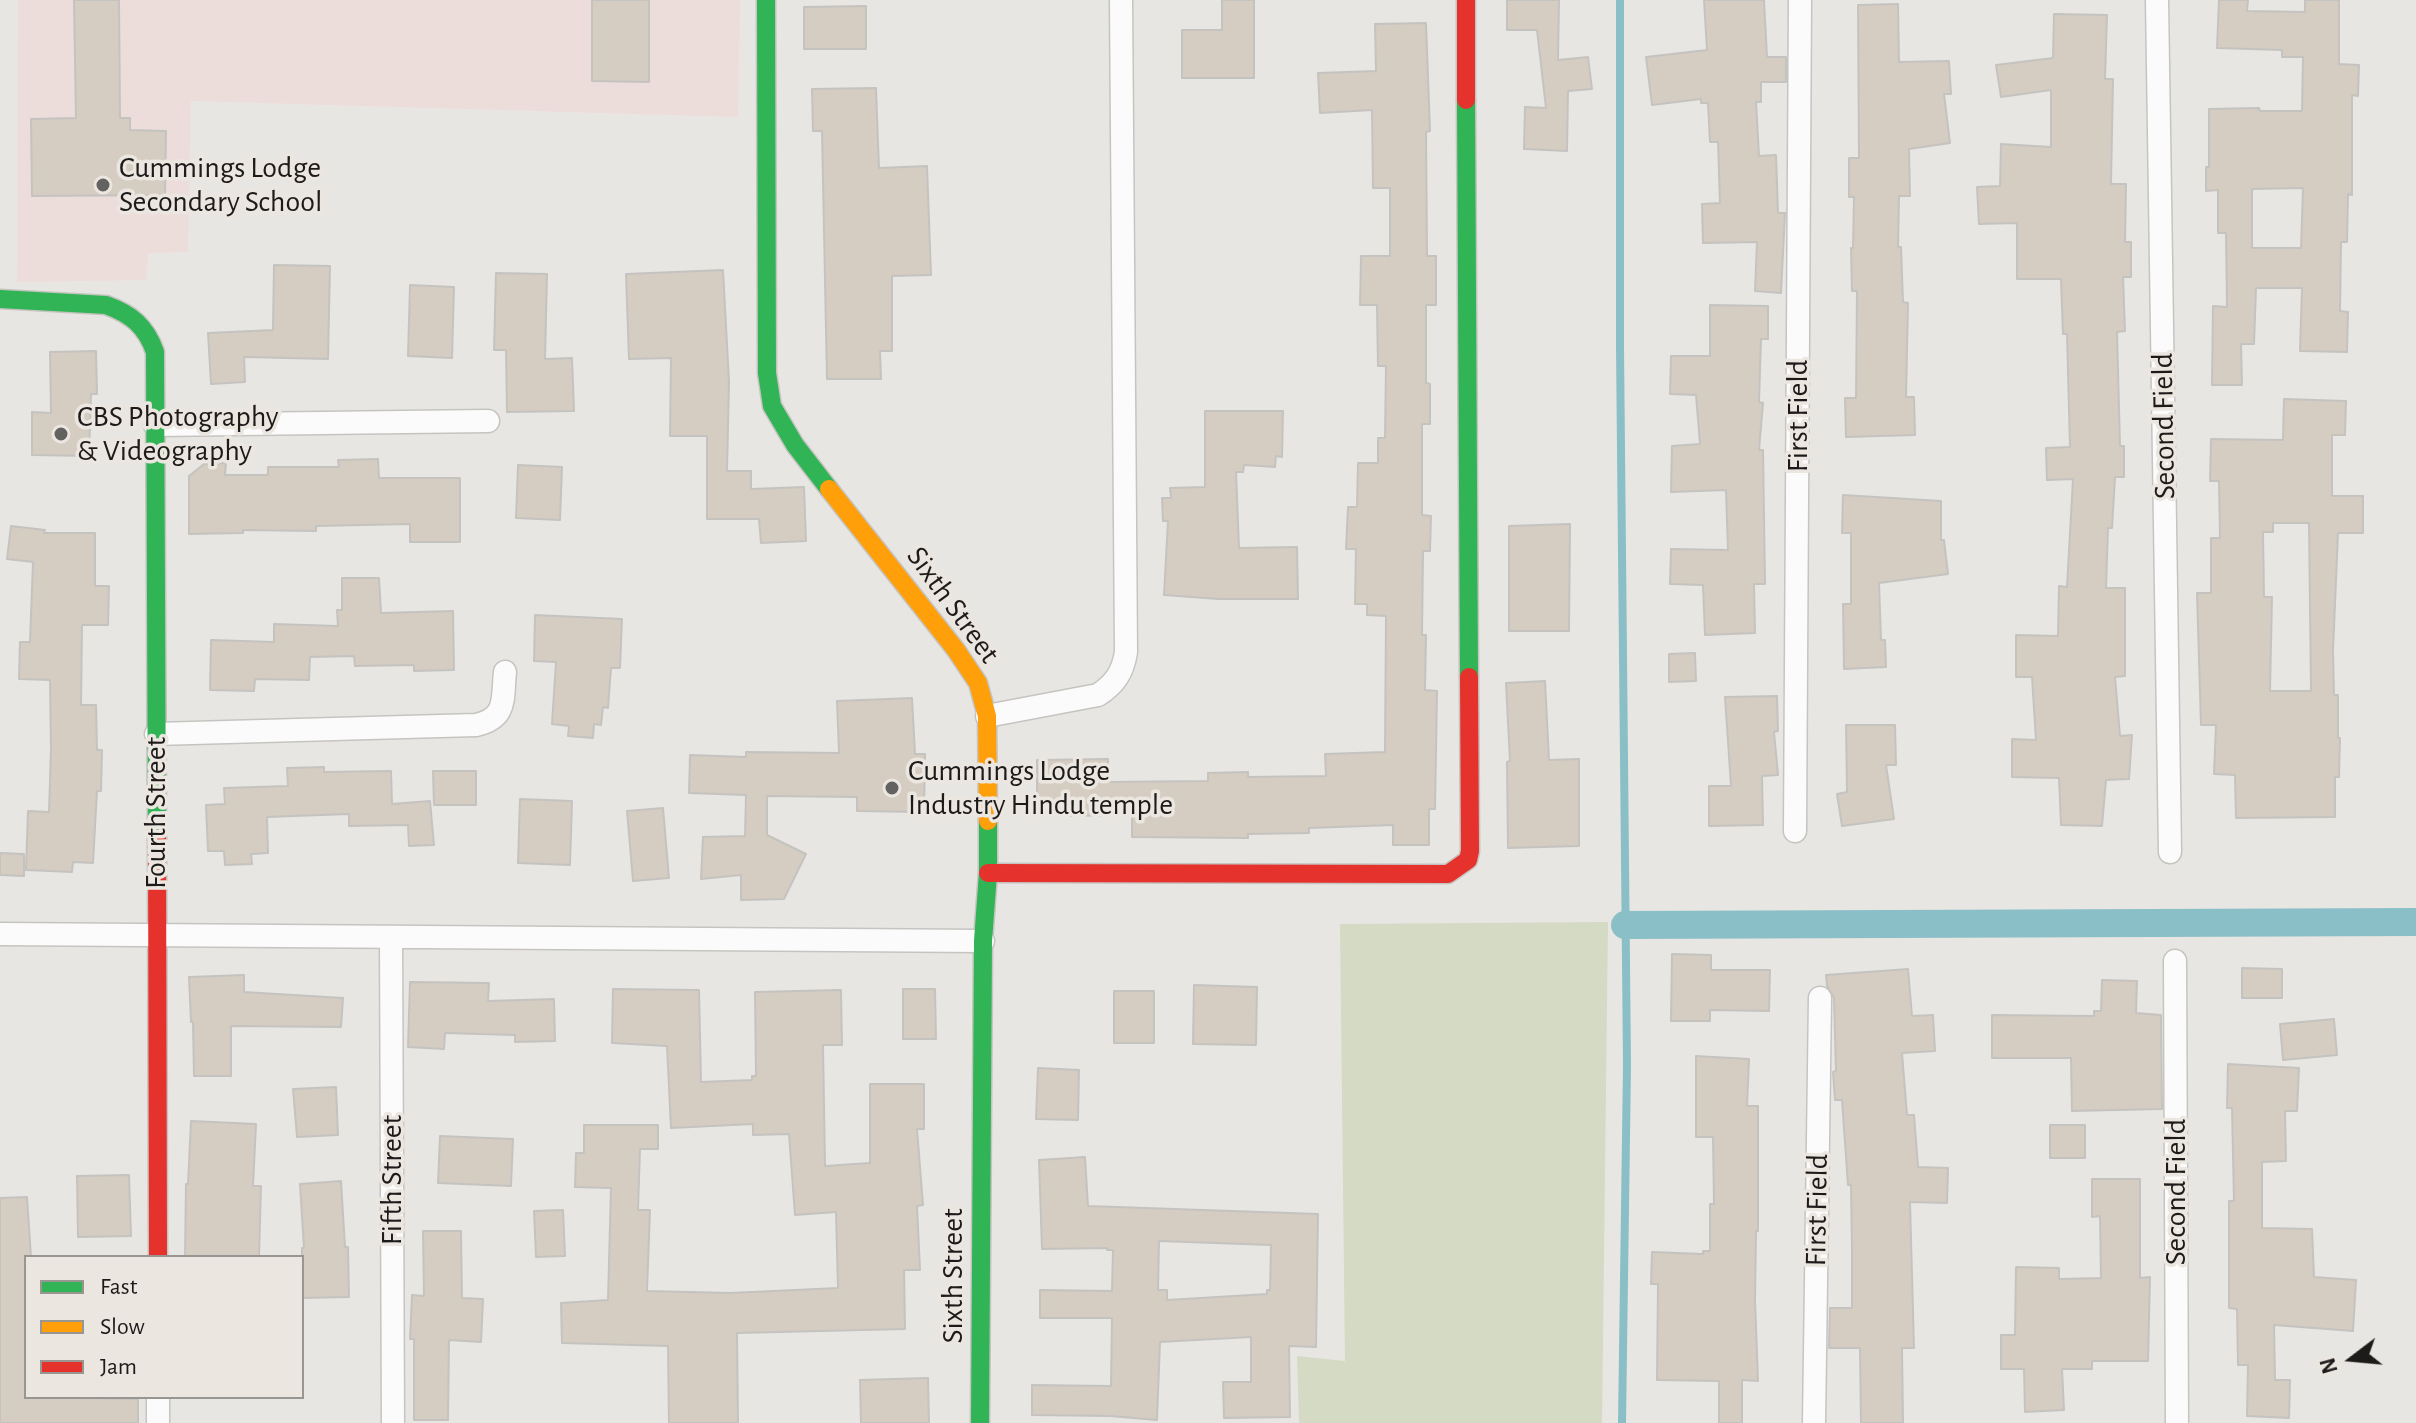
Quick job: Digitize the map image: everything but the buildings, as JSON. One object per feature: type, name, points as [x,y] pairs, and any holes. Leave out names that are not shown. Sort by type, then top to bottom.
[{"type":"street","name":"Sixth Street","points":[[766,0],[767,373],[772,406],[795,445],[962,658],[978,683],[987,716],[988,873],[983,941],[980,1423]]},
{"type":"street","points":[[987,716],[1098,695],[1112,686],[1126,652],[1121,0]]},
{"type":"street","points":[[988,873],[1448,874],[1468,860],[1466,0]]},
{"type":"street","name":"First Field","points":[[1795,831],[1800,0]]},
{"type":"street","name":"Second Field","points":[[2157,0],[2170,852]]},
{"type":"street","name":"Fourth Street","points":[[0,299],[106,305],[122,309],[134,316],[151,337],[155,352],[158,1255]]},
{"type":"street","points":[[155,425],[488,421]]},
{"type":"street","points":[[156,734],[476,725],[492,720],[500,712],[505,672]]},
{"type":"street","points":[[0,934],[983,941]]},
{"type":"street","name":"Fifth Street","points":[[391,937],[393,1423]]},
{"type":"street","name":"Second Field","points":[[2175,961],[2177,1423]]},
{"type":"street","name":"First Field","points":[[1814,1423],[1820,998]]},
{"type":"street","points":[[158,1399],[158,1423]]},
{"type":"shaded area","name":"Cummings Lodge Secondary School","points":[[18,0],[740,0],[738,117],[191,101],[188,252],[148,253],[146,280],[17,282]]},
{"type":"green space","points":[[1608,922],[1602,1423],[1299,1423],[1297,1356],[1345,1361],[1340,924]]},
{"type":"waterway","points":[[1620,0],[1627,1065],[1622,1423]]},
{"type":"waterway","points":[[1625,925],[2416,922]]},
{"type":"traffic: fast","points":[[766,0],[767,373],[772,406],[795,445],[829,489]]},
{"type":"traffic: fast","points":[[1466,100],[1469,677]]},
{"type":"traffic: fast","points":[[0,299],[106,305],[136,322],[155,352],[157,839]]},
{"type":"traffic: fast","points":[[980,1423],[983,941],[988,821]]},
{"type":"traffic: slow","points":[[829,489],[956,650],[978,683],[987,716],[988,821]]},
{"type":"traffic: jam","points":[[1466,0],[1466,100]]},
{"type":"traffic: jam","points":[[988,873],[1448,874],[1468,860],[1470,851],[1469,677]]},
{"type":"traffic: jam","points":[[157,839],[158,1255]]},
{"type":"place","name":"Cummings Lodge Secondary School","points":[[103,185]]},
{"type":"place","name":"CBS Photography & Videography","points":[[61,434]]},
{"type":"place","name":"Cummings Lodge Industry Hindu temple","points":[[892,788]]}]
